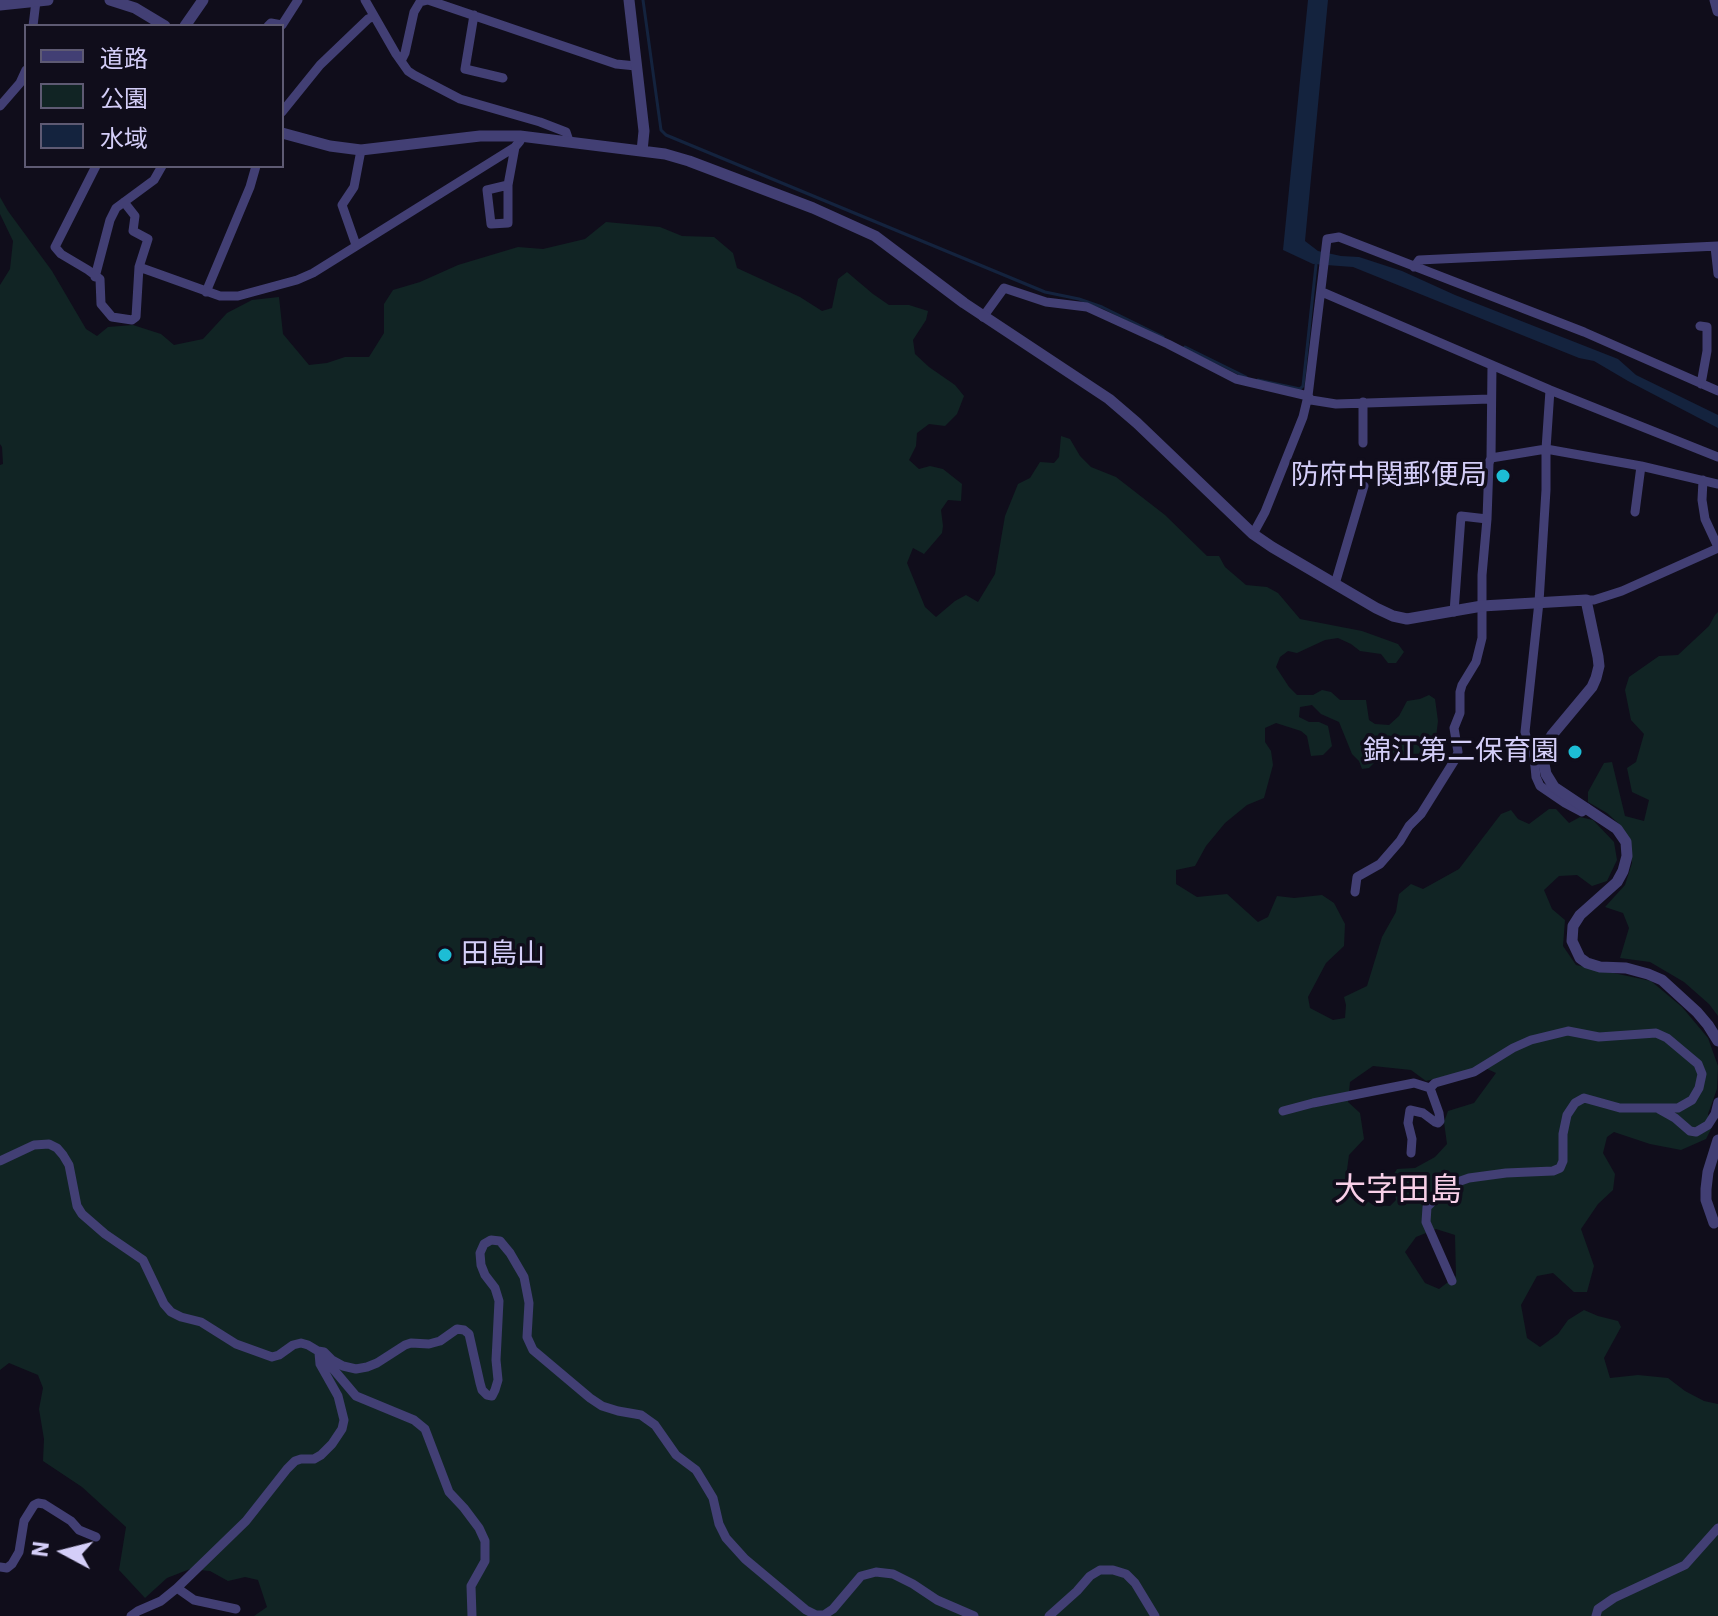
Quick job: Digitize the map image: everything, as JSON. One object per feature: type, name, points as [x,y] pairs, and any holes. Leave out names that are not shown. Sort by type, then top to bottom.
[{"type":"street","points":[[33,24],[36,0]]},
{"type":"street","points":[[0,5],[48,0]]},
{"type":"street","points":[[110,0],[135,8],[162,24]]},
{"type":"street","points":[[186,24],[203,0]]},
{"type":"street","points":[[283,24],[298,0]]},
{"type":"street","points":[[365,0],[408,71],[460,99],[566,132],[569,141]]},
{"type":"street","points":[[401,61],[414,12],[419,1],[428,0],[616,64],[636,66]]},
{"type":"street","points":[[629,0],[644,131],[642,151]]},
{"type":"street","points":[[1715,0],[1718,11]]},
{"type":"street","points":[[474,15],[465,69],[503,78]]},
{"type":"street","points":[[284,110],[320,65],[374,16]]},
{"type":"street","points":[[0,106],[24,74]]},
{"type":"street","points":[[284,134],[330,146],[361,150],[480,136],[517,142],[569,141],[665,154],[813,208],[875,236],[983,317],[1109,399],[1253,534],[1384,612],[1407,619],[1482,606],[1594,600],[1622,591],[1718,547],[1705,519],[1703,480]]},
{"type":"street","points":[[508,185],[517,142]]},
{"type":"street","points":[[139,267],[220,296],[238,296],[297,280],[313,273],[517,142]]},
{"type":"street","points":[[356,245],[342,205],[354,187],[361,150]]},
{"type":"street","points":[[95,168],[55,247],[100,279],[101,304],[112,317],[132,320],[136,317],[139,267],[148,239],[133,231],[135,216],[124,202]]},
{"type":"street","points":[[95,277],[116,208],[154,180],[161,168]]},
{"type":"street","points":[[206,292],[255,168]]},
{"type":"street","points":[[1253,534],[1303,417],[1327,239],[1339,237],[1584,332],[1718,391]]},
{"type":"street","points":[[1414,267],[1419,260],[1717,246],[1718,274]]},
{"type":"street","points":[[983,317],[1004,288],[1046,302],[1087,307],[1236,379],[1308,396],[1311,400],[1336,404],[1490,399]]},
{"type":"street","points":[[1322,292],[1550,390],[1718,457]]},
{"type":"street","points":[[1700,326],[1707,327],[1707,351],[1701,384]]},
{"type":"street","points":[[1355,892],[1357,877],[1374,869],[1391,852],[1427,806],[1458,752],[1454,728],[1460,713],[1462,685],[1479,654],[1491,458],[1492,365]]},
{"type":"street","points":[[1550,390],[1539,602],[1525,722],[1540,786],[1582,812],[1587,808]]},
{"type":"street","points":[[1363,402],[1363,443]]},
{"type":"street","points":[[1491,458],[1546,449],[1718,484]]},
{"type":"street","points":[[1635,512],[1641,466]]},
{"type":"street","points":[[1448,481],[1488,480]]},
{"type":"street","points":[[1335,584],[1364,486]]},
{"type":"street","points":[[1454,612],[1461,516],[1487,519]]},
{"type":"street","points":[[1586,600],[1598,657],[1596,678],[1552,735],[1543,759],[1546,774],[1554,787],[1617,829],[1626,842],[1627,856],[1617,882],[1580,915],[1573,926],[1574,949],[1587,963],[1626,968],[1662,980],[1697,1012],[1718,1041]]},
{"type":"street","points":[[1430,1088],[1435,1083],[1474,1072],[1531,1040],[1568,1031],[1599,1037],[1656,1033],[1667,1038],[1698,1064],[1702,1074],[1692,1100],[1678,1108],[1620,1108],[1584,1098],[1575,1103],[1567,1115],[1560,1168],[1469,1178],[1449,1185],[1427,1207],[1426,1222],[1452,1281]]},
{"type":"street","points":[[1283,1111],[1404,1083],[1430,1088]]},
{"type":"street","points":[[1411,1153],[1410,1110],[1423,1113],[1435,1122],[1440,1121],[1430,1088]]},
{"type":"street","points":[[1659,1109],[1696,1132],[1708,1125],[1718,1102]]},
{"type":"street","points":[[1716,1226],[1706,1200],[1706,1189],[1718,1140]]},
{"type":"street","points":[[0,1161],[34,1145],[49,1144],[57,1148],[69,1165],[77,1206],[82,1214],[143,1260],[171,1312],[201,1322],[236,1344],[272,1357],[293,1345],[308,1345],[319,1352],[356,1396],[414,1420],[425,1429],[449,1492],[479,1528],[485,1541],[485,1561],[471,1586],[472,1616]]},
{"type":"street","points":[[319,1352],[324,1352],[343,1366],[356,1369],[367,1367],[405,1345],[429,1344],[440,1341],[457,1329],[464,1330],[469,1334],[482,1390],[492,1396],[498,1380],[499,1301],[481,1265],[480,1253],[484,1244],[491,1240],[500,1241],[524,1277],[529,1303],[527,1337],[533,1350],[602,1406],[641,1415],[655,1425],[676,1455],[696,1470],[713,1498],[726,1538],[745,1559],[806,1610],[824,1615],[861,1576],[876,1572],[893,1574],[937,1600],[974,1616]]},
{"type":"street","points":[[131,1616],[161,1601],[177,1588],[246,1521],[287,1469],[301,1459],[314,1459],[332,1444],[344,1420],[343,1412],[335,1387],[320,1364],[319,1352]]},
{"type":"street","points":[[0,1567],[7,1568],[12,1564],[19,1552],[24,1521],[38,1503],[71,1521],[79,1530],[96,1537]]},
{"type":"street","points":[[1596,1616],[1598,1609],[1614,1598],[1685,1565],[1718,1528]]},
{"type":"street","points":[[1049,1616],[1100,1570],[1126,1574],[1155,1616]]},
{"type":"street","points":[[177,1588],[194,1600],[236,1609]]},
{"type":"green space","points":[[0,197],[52,271],[86,329],[97,336],[108,327],[133,325],[161,334],[174,345],[203,339],[227,313],[252,300],[279,297],[283,334],[309,365],[345,357],[369,357],[384,333],[384,304],[393,290],[458,265],[518,247],[543,249],[585,239],[606,222],[660,227],[682,236],[714,237],[733,253],[737,268],[800,297],[822,311],[832,308],[838,279],[847,272],[889,305],[909,305],[928,311],[913,340],[915,354],[955,385],[964,396],[957,414],[945,426],[929,424],[917,433],[916,446],[909,460],[919,469],[930,466],[943,469],[962,484],[961,501],[948,500],[941,510],[942,533],[924,554],[913,548],[907,563],[925,607],[936,617],[966,595],[978,602],[995,574],[1005,516],[1018,484],[1030,478],[1040,462],[1054,463],[1059,457],[1061,436],[1070,439],[1091,467],[1116,477],[1165,515],[1207,556],[1219,556],[1225,567],[1246,585],[1267,587],[1278,593],[1300,619],[1362,631],[1398,644],[1404,652],[1396,663],[1388,663],[1381,654],[1360,651],[1338,638],[1325,640],[1297,653],[1288,651],[1280,657],[1276,667],[1297,695],[1313,695],[1322,690],[1331,692],[1340,700],[1366,700],[1369,720],[1375,724],[1389,725],[1399,716],[1407,701],[1429,695],[1435,699],[1438,721],[1434,753],[1410,754],[1396,763],[1387,757],[1378,759],[1369,768],[1362,769],[1339,722],[1321,714],[1312,705],[1300,707],[1299,717],[1328,726],[1332,746],[1323,755],[1311,756],[1307,736],[1301,731],[1276,723],[1265,728],[1265,742],[1271,751],[1273,765],[1264,798],[1247,805],[1225,823],[1206,846],[1195,866],[1176,870],[1176,884],[1197,897],[1227,894],[1258,922],[1268,917],[1277,896],[1322,895],[1334,903],[1345,924],[1344,946],[1326,963],[1308,997],[1310,1008],[1333,1020],[1345,1018],[1344,997],[1367,986],[1382,937],[1396,912],[1399,894],[1411,884],[1423,889],[1459,869],[1501,814],[1511,810],[1518,819],[1529,824],[1549,809],[1556,809],[1569,823],[1580,817],[1593,820],[1614,842],[1617,860],[1607,881],[1592,886],[1577,875],[1559,876],[1544,890],[1552,909],[1565,920],[1563,946],[1576,965],[1651,981],[1682,1007],[1708,1038],[1718,1066],[1717,1089],[1708,1114],[1712,1127],[1706,1139],[1681,1150],[1614,1132],[1607,1137],[1603,1153],[1615,1174],[1613,1190],[1598,1204],[1581,1229],[1594,1266],[1587,1292],[1574,1292],[1553,1273],[1537,1276],[1521,1305],[1527,1338],[1540,1347],[1558,1334],[1568,1320],[1584,1310],[1618,1321],[1621,1327],[1604,1358],[1610,1378],[1638,1375],[1668,1378],[1704,1401],[1718,1404],[1718,1616],[254,1616],[267,1607],[258,1580],[245,1577],[228,1581],[210,1571],[190,1569],[167,1578],[145,1598],[119,1570],[126,1527],[82,1487],[43,1461],[44,1439],[39,1409],[43,1388],[38,1375],[9,1363],[0,1370],[0,465],[3,464],[0,444],[0,285],[10,269],[13,241],[0,214]],"holes":[[[1373,1066],[1411,1070],[1426,1081],[1483,1067],[1496,1073],[1474,1103],[1448,1111],[1444,1122],[1447,1144],[1435,1157],[1415,1168],[1397,1169],[1392,1177],[1396,1200],[1390,1206],[1373,1205],[1345,1185],[1349,1155],[1364,1139],[1360,1113],[1348,1102],[1350,1082]],[[1436,1229],[1455,1235],[1456,1276],[1439,1289],[1425,1283],[1405,1252],[1416,1237]]]},
{"type":"green space","points":[[1718,612],[1718,1016],[1684,982],[1650,962],[1620,958],[1629,928],[1623,913],[1605,907],[1625,885],[1632,863],[1629,839],[1607,813],[1588,802],[1588,792],[1604,763],[1612,762],[1625,816],[1644,821],[1649,800],[1632,792],[1627,768],[1636,762],[1644,734],[1631,720],[1625,690],[1629,677],[1659,656],[1678,655],[1709,626]]},
{"type":"water","points":[[1308,0],[1328,0],[1305,241],[1318,251],[1359,257],[1402,271],[1618,359],[1636,375],[1718,415],[1718,428],[1594,361],[1579,358],[1353,267],[1313,264],[1283,250]]},
{"type":"waterway","points":[[643,0],[661,130],[666,135],[1045,292],[1102,307],[1163,337]]},
{"type":"waterway","points":[[1258,380],[1300,389],[1303,386],[1316,265]]},
{"type":"waterway","points":[[1185,347],[1246,377]]},
{"type":"place","name":"防府中関郵便局","points":[[1503,476]]},
{"type":"place","name":"錦江第二保育園","points":[[1575,752]]},
{"type":"place","name":"田島山","points":[[445,955]]},
{"type":"district","name":"大字田島","points":[[1398,1191]]}]
